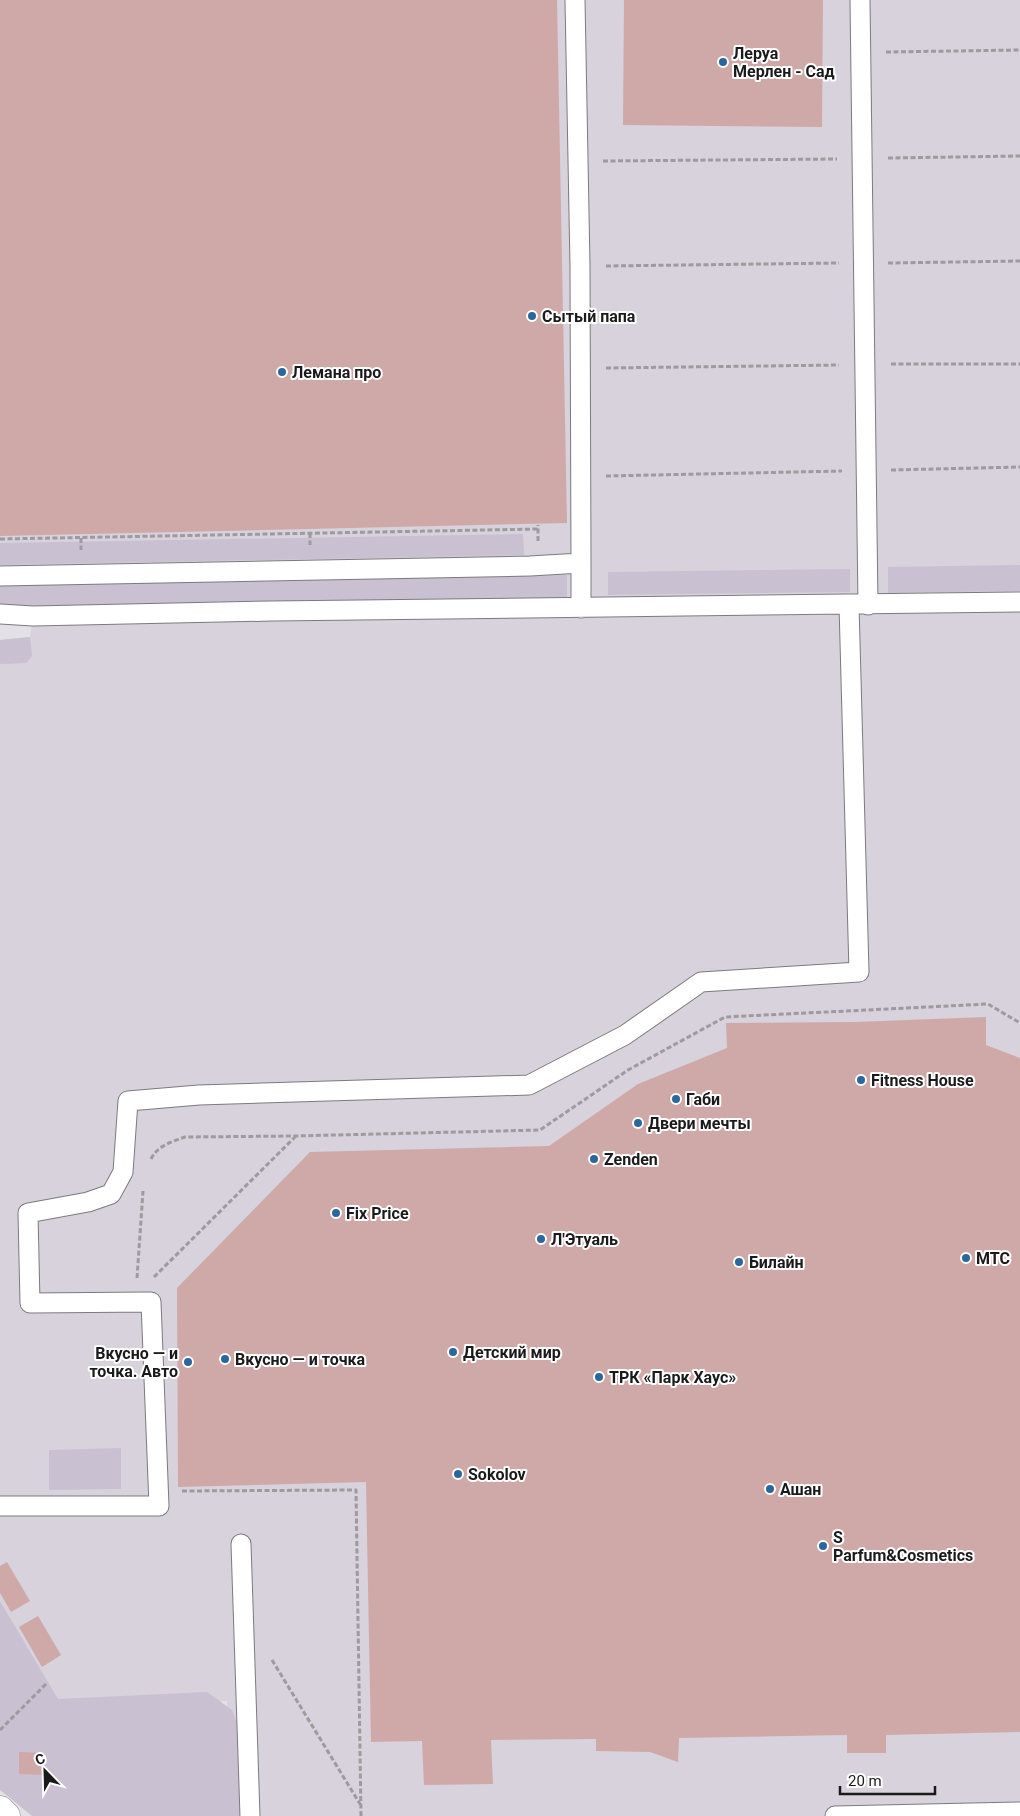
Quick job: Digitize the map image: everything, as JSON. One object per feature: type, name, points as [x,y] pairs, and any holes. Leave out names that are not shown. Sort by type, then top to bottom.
[{"type":"street","points":[[0,1810],[6,1816]]},
{"type":"lane","points":[[575,0],[581,608]]},
{"type":"lane","points":[[860,0],[868,605]]},
{"type":"lane","points":[[0,576],[530,566],[581,563]]},
{"type":"lane","points":[[0,614],[33,616],[262,611],[1020,602]]},
{"type":"lane","points":[[0,1506],[159,1506],[151,1302],[135,1299],[30,1303],[28,1213],[88,1202],[111,1194],[123,1172],[128,1101],[199,1095],[529,1085],[624,1035],[701,982],[859,972],[849,605]]},
{"type":"lane","points":[[0,622],[33,616]]},
{"type":"lane","points":[[241,1544],[250,1816]]},
{"type":"lane","points":[[835,1816],[1020,1812]]},
{"type":"path","points":[[860,53],[1020,50]]},
{"type":"path","points":[[578,161],[1020,156]]},
{"type":"path","points":[[602,266],[1020,261]]},
{"type":"path","points":[[580,369],[865,364],[1020,364]]},
{"type":"path","points":[[598,476],[1020,467]]},
{"type":"path","points":[[0,539],[538,529]]},
{"type":"path","points":[[149,1164],[153,1156],[169,1142],[185,1137],[540,1130],[628,1070],[725,1017],[988,1004],[1020,1023]]},
{"type":"path","points":[[135,1299],[296,1136]]},
{"type":"path","points":[[135,1299],[143,1190]]},
{"type":"path","points":[[158,1491],[356,1490],[361,1816]]},
{"type":"path","points":[[269,1655],[361,1804]]},
{"type":"path","points":[[0,1730],[47,1683]]},
{"type":"shaded area","points":[[0,0],[1020,0],[1020,1816],[229,1816],[227,1701],[57,1706],[0,1611],[0,640],[30,637],[34,610],[0,610]]},
{"type":"shaded area","points":[[523,534],[524,555],[0,565],[0,543]]},
{"type":"shaded area","points":[[1020,565],[1020,591],[888,593],[888,567]]},
{"type":"shaded area","points":[[850,569],[850,592],[608,595],[608,572]]},
{"type":"shaded area","points":[[567,575],[567,597],[0,610],[0,585]]},
{"type":"shaded area","points":[[30,637],[32,656],[26,663],[0,664],[0,640]]},
{"type":"shaded area","points":[[121,1448],[121,1489],[49,1490],[49,1450]]},
{"type":"shaded area","points":[[0,1601],[58,1699],[207,1692],[232,1710],[239,1728],[240,1816],[32,1816],[0,1790]]},
{"type":"building","name":"Лемана про","points":[[0,0],[557,0],[567,523],[0,536]]},
{"type":"building","name":"Леруа Мерлен - Сад","points":[[624,0],[823,0],[822,127],[623,125]]},
{"type":"building","name":"ТРК «Парк Хаус»","points":[[986,1017],[986,1045],[1020,1058],[1020,1732],[886,1735],[886,1753],[847,1753],[847,1735],[679,1738],[678,1762],[650,1752],[596,1751],[596,1739],[491,1740],[493,1784],[424,1785],[422,1741],[371,1742],[366,1482],[178,1487],[177,1288],[310,1152],[549,1146],[638,1084],[727,1048],[726,1023],[856,1022]]},
{"type":"building","points":[[7,1562],[30,1601],[11,1612],[0,1593],[0,1566]]},
{"type":"building","points":[[38,1616],[61,1655],[42,1667],[19,1627]]},
{"type":"building","points":[[19,1752],[44,1753],[43,1775],[19,1774]]},
{"type":"place","name":"Леруа Мерлен - Сад","points":[[723,62]]},
{"type":"place","name":"Сытый папа","points":[[532,316]]},
{"type":"place","name":"Лемана про","points":[[282,372]]},
{"type":"place","name":"Fitness House","points":[[861,1080]]},
{"type":"place","name":"Габи","points":[[676,1099]]},
{"type":"place","name":"Двери мечты","points":[[638,1123]]},
{"type":"place","name":"Zenden","points":[[594,1159]]},
{"type":"place","name":"Fix Price","points":[[336,1213]]},
{"type":"place","name":"Л'Этуаль","points":[[541,1239]]},
{"type":"place","name":"МТС","points":[[966,1258]]},
{"type":"place","name":"Билайн","points":[[739,1262]]},
{"type":"place","name":"Детский мир","points":[[453,1352]]},
{"type":"place","name":"Вкусно — и точка","points":[[225,1359]]},
{"type":"place","name":"Вкусно — и точка. Авто","points":[[188,1362]]},
{"type":"place","name":"ТРК «Парк Хаус»","points":[[599,1377]]},
{"type":"place","name":"Sokolov","points":[[458,1474]]},
{"type":"place","name":"Ашан","points":[[770,1489]]},
{"type":"place","name":"S Parfum&Cosmetics","points":[[823,1546]]}]
